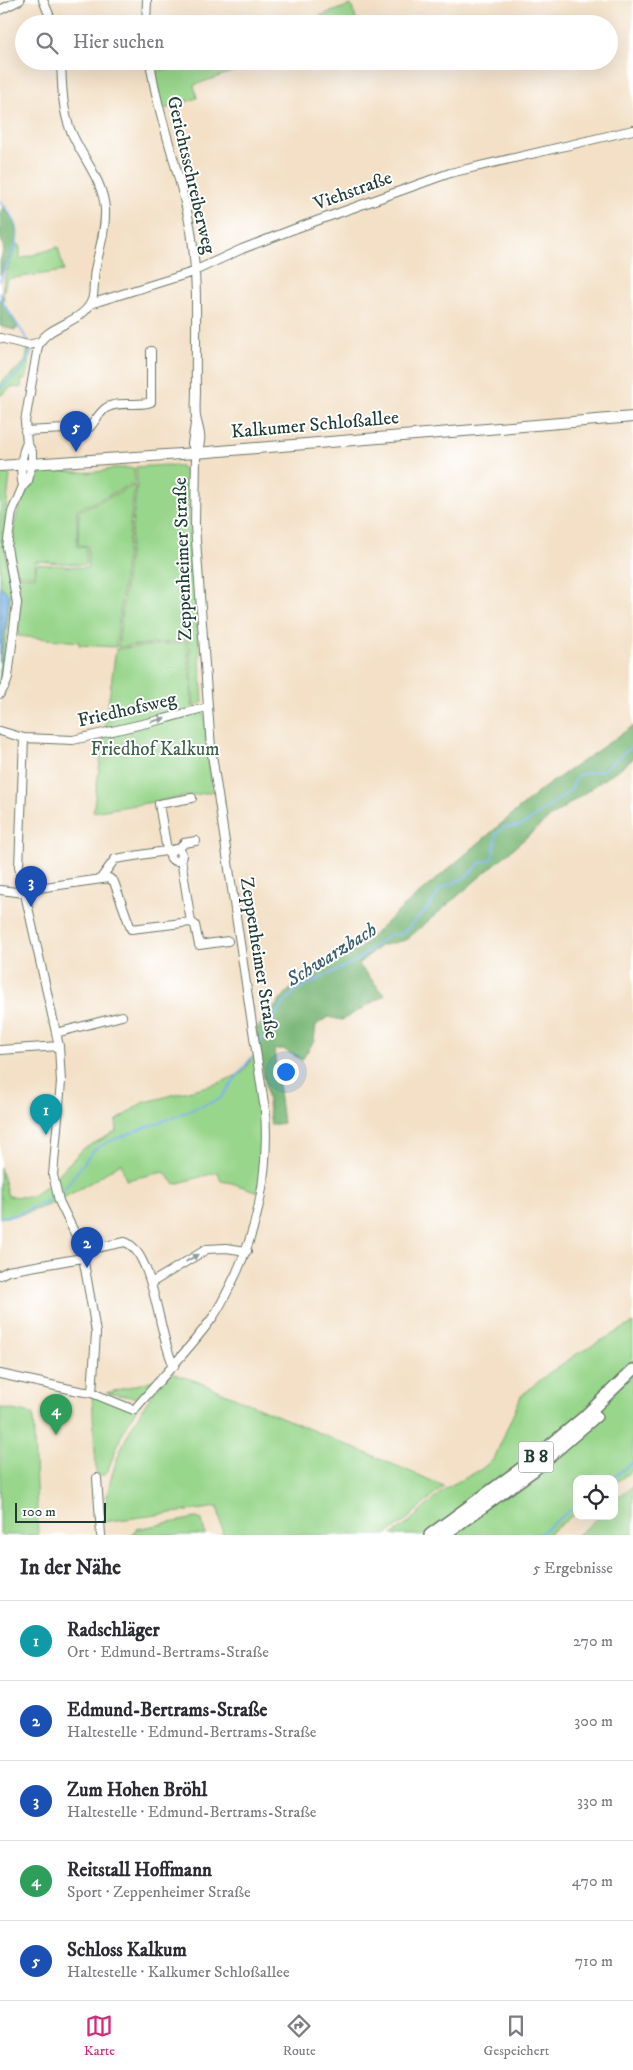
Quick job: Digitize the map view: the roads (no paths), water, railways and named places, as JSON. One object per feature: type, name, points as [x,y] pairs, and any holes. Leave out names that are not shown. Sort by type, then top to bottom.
[{"type":"highway","name":"B 8","points":[[430,1535],[530,1462],[583,1418],[633,1370]]},
{"type":"highway","name":"B 8","points":[[444,1535],[534,1470],[633,1381]]},
{"type":"main road","name":"Kalkumer Schloßallee","points":[[0,466],[196,453],[633,417]]},
{"type":"street","points":[[0,10],[20,0]]},
{"type":"street","points":[[43,0],[49,15]]},
{"type":"street","points":[[146,15],[147,0]]},
{"type":"street","points":[[0,338],[33,344],[80,315],[90,304],[104,226],[104,200],[95,174],[70,129],[61,70]]},
{"type":"street","name":"Gerichtsschreiberweg","points":[[152,70],[158,104],[189,221],[196,271],[196,417],[201,436],[201,444],[196,453]]},
{"type":"street","name":"Viehstraße","points":[[90,304],[196,271],[294,229],[450,173],[633,130]]},
{"type":"street","points":[[0,694],[8,676],[17,603],[8,562],[9,524],[15,502],[23,486],[28,481],[27,463],[32,452],[27,443],[25,431],[33,344]]},
{"type":"street","points":[[25,431],[86,428],[106,408],[151,402],[151,351]]},
{"type":"street","name":"Zeppenheimer Straße","points":[[0,1374],[92,1393],[134,1410],[162,1376],[174,1366],[214,1315],[246,1251],[261,1201],[266,1149],[265,1111],[216,788],[207,707],[195,526],[196,453]]},
{"type":"street","name":"Friedhofsweg","points":[[0,731],[24,738],[74,740],[207,707]]},
{"type":"street","points":[[24,738],[19,867],[59,1046],[61,1082],[53,1175],[59,1201],[72,1226],[81,1254],[96,1333],[92,1393]]},
{"type":"street","points":[[192,798],[159,804],[173,850],[170,854],[172,859],[176,861],[182,859],[191,922],[195,925],[198,945],[228,940]]},
{"type":"street","points":[[101,878],[114,859],[173,850],[184,843],[196,841]]},
{"type":"street","points":[[0,890],[24,891],[109,878],[114,882],[130,929],[191,922]]},
{"type":"street","points":[[56,1032],[122,1016]]},
{"type":"street","points":[[0,1050],[59,1046]]},
{"type":"street","points":[[0,1275],[8,1271],[125,1242],[130,1244],[139,1253],[151,1283],[167,1354],[174,1366]]},
{"type":"street","points":[[151,1283],[207,1249],[226,1248],[246,1251]]},
{"type":"street","points":[[97,1478],[101,1535]]},
{"type":"water","points":[[0,585],[9,595],[0,663]]},
{"type":"waterway","name":"Schwarzbach","points":[[0,201],[15,222],[18,235],[14,250],[0,281]]},
{"type":"waterway","name":"Schwarzbach","points":[[0,294],[4,304],[29,342]]},
{"type":"waterway","name":"Schwarzbach","points":[[0,388],[16,375],[29,360],[31,346]]},
{"type":"waterway","name":"Schwarzbach","points":[[259,1044],[280,1008],[295,991],[356,961],[389,935],[402,934],[427,909],[441,889],[466,877],[480,863],[488,861],[493,857],[496,834],[504,827],[516,827],[526,823],[570,791],[578,775],[603,770],[633,746]]},
{"type":"waterway","name":"Schwarzbach","points":[[60,1194],[94,1150],[108,1142],[220,1099],[251,1058]]},
{"type":"waterway","name":"Schwarzbach","points":[[0,1217],[16,1215],[56,1197]]},
{"type":"waterway","points":[[616,1475],[633,1462]]},
{"type":"waterway","points":[[538,1535],[573,1508]]},
{"type":"place","name":"Schloss Kalkum","points":[[76,452]]},
{"type":"place","name":"Zum Hohen Bröhl","points":[[31,907]]},
{"type":"place","name":"Radschläger","points":[[46,1135]]},
{"type":"place","name":"Edmund-Bertrams-Straße","points":[[87,1268]]},
{"type":"place","name":"Reitstall Hoffmann","points":[[56,1435]]},
{"type":"park label","name":"Friedhof Kalkum","points":[[155,749]]}]
